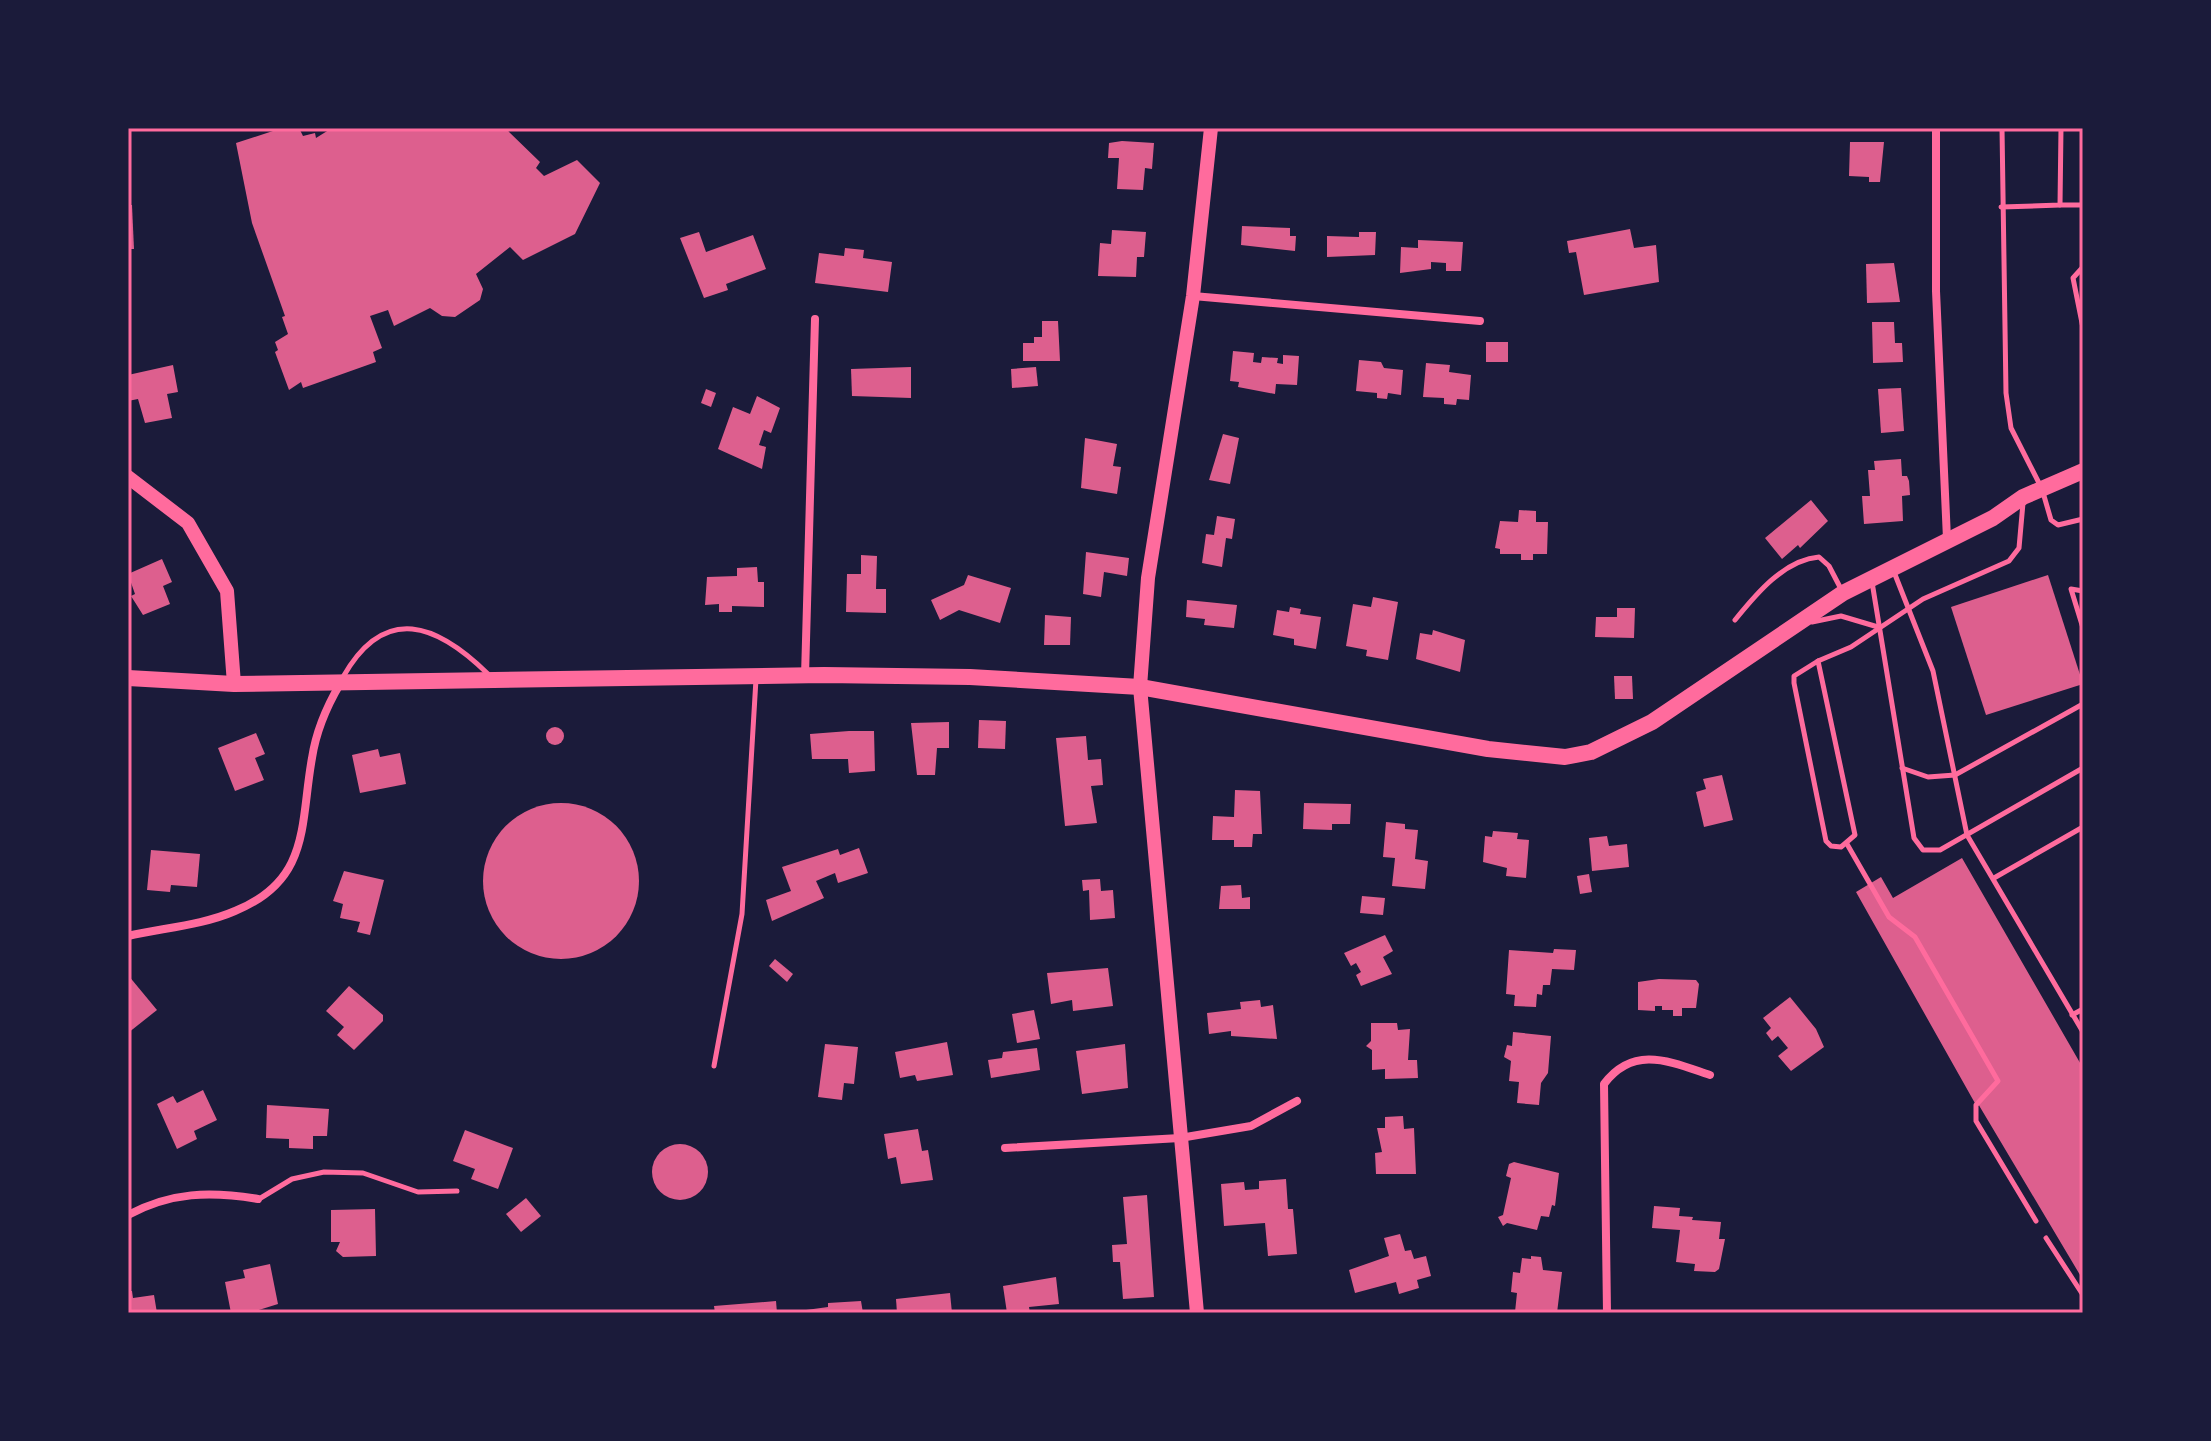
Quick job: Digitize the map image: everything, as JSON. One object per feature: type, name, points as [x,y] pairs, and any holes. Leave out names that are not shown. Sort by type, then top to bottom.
[{"type":"main road","points":[[128,678],[234,684],[340,684],[970,677],[1140,687],[1488,749],[1565,757],[1591,752],[1652,722],[1843,593],[1993,518],[2023,497],[2083,471]]},
{"type":"street","points":[[1197,1313],[1140,687],[1148,578],[1193,296],[1211,128]]},
{"type":"street","points":[[1936,128],[1936,291],[1947,539]]},
{"type":"street","points":[[1193,296],[1480,321]]},
{"type":"street","points":[[805,677],[815,319]]},
{"type":"street","points":[[128,477],[188,523],[227,591],[234,684]]},
{"type":"street","points":[[128,936],[233,912],[259,900],[278,883],[293,863],[302,843],[312,756],[328,705],[340,684]]},
{"type":"street","points":[[1607,1313],[1604,1084],[1616,1068],[1637,1061],[1661,1059],[1710,1075]]},
{"type":"street","points":[[1005,1148],[1180,1138],[1251,1126],[1297,1101]]},
{"type":"street","points":[[128,1215],[152,1202],[185,1193],[258,1199]]},
{"type":"lane","points":[[2002,128],[2001,207],[2007,405],[2011,428],[2022,456],[2042,489],[2051,520],[2058,525],[2083,519]]},
{"type":"lane","points":[[2060,205],[2061,128]]},
{"type":"lane","points":[[2001,207],[2083,205]]},
{"type":"lane","points":[[2083,267],[2073,278],[2083,328]]},
{"type":"lane","points":[[1818,661],[1855,835],[1847,844],[1831,846],[1826,841],[1794,676],[1818,661],[1851,647],[1908,609],[2009,561],[2019,548],[2023,533],[2023,497]]},
{"type":"lane","points":[[1735,620],[1764,587],[1808,558],[1819,557],[1829,566],[1843,593]]},
{"type":"lane","points":[[1892,566],[1933,671],[1967,835],[2083,1032]]},
{"type":"lane","points":[[1872,577],[1914,838],[1923,850],[1940,850],[2083,768]]},
{"type":"lane","points":[[2083,591],[2071,589],[2083,628]]},
{"type":"lane","points":[[1792,626],[1841,616],[1878,627]]},
{"type":"lane","points":[[340,684],[356,654],[372,639],[386,631],[405,629],[430,630],[445,637],[495,681]]},
{"type":"lane","points":[[714,1066],[742,914],[756,679]]},
{"type":"lane","points":[[1902,768],[1928,777],[1955,775],[2083,704]]},
{"type":"lane","points":[[1993,879],[2083,827]]},
{"type":"lane","points":[[1847,844],[1889,917],[1915,937],[1998,1081],[1976,1105],[1976,1121],[2036,1221]]},
{"type":"lane","points":[[2072,1015],[2083,1009]]},
{"type":"lane","points":[[258,1199],[292,1179],[324,1172],[363,1173],[418,1192],[457,1191]]},
{"type":"lane","points":[[2046,1238],[2083,1295]]},
{"type":"building","points":[[282,128],[299,128],[303,136],[315,133],[316,138],[332,128],[505,128],[540,162],[536,168],[544,176],[577,160],[600,183],[575,234],[523,260],[510,247],[476,274],[483,289],[480,300],[455,317],[442,316],[430,308],[394,326],[388,310],[370,316],[382,348],[373,352],[376,362],[303,388],[301,382],[289,390],[275,352],[278,350],[275,342],[288,334],[282,317],[285,316],[252,223],[236,143]]},
{"type":"building","points":[[1850,142],[1884,142],[1880,182],[1869,182],[1869,177],[1849,176]]},
{"type":"building","points":[[1109,143],[1154,143],[1152,169],[1145,168],[1143,190],[1117,189],[1119,158],[1108,158]]},
{"type":"building","points":[[128,205],[132,205],[134,249],[128,249]]},
{"type":"building","points":[[1242,226],[1290,228],[1290,236],[1296,236],[1295,251],[1241,245]]},
{"type":"building","points":[[1630,229],[1634,248],[1656,245],[1659,282],[1584,295],[1576,252],[1569,253],[1567,241]]},
{"type":"building","points":[[1112,230],[1146,232],[1144,257],[1137,257],[1136,277],[1098,276],[1100,243],[1111,244]]},
{"type":"building","points":[[699,232],[706,252],[753,235],[766,269],[726,284],[728,290],[704,298],[680,238]]},
{"type":"building","points":[[1359,232],[1376,232],[1375,255],[1327,257],[1327,236],[1359,237]]},
{"type":"building","points":[[1418,240],[1463,242],[1461,271],[1446,271],[1446,263],[1431,262],[1431,269],[1400,273],[1401,247],[1418,248]]},
{"type":"building","points":[[845,248],[864,250],[863,258],[892,262],[888,292],[815,283],[819,253],[844,256]]},
{"type":"building","points":[[1894,263],[1900,302],[1867,303],[1866,264]]},
{"type":"building","points":[[1042,321],[1058,321],[1060,361],[1023,361],[1023,343],[1034,343],[1034,337],[1042,337]]},
{"type":"building","points":[[1872,322],[1894,322],[1895,343],[1902,343],[1903,362],[1873,363]]},
{"type":"building","points":[[1486,342],[1508,342],[1508,362],[1486,362]]},
{"type":"building","points":[[1233,351],[1254,353],[1253,362],[1261,363],[1262,357],[1278,358],[1277,363],[1283,364],[1283,355],[1299,356],[1297,385],[1276,384],[1275,394],[1238,387],[1239,382],[1230,381]]},
{"type":"building","points":[[1359,360],[1381,362],[1384,368],[1403,370],[1401,395],[1388,393],[1387,399],[1377,398],[1377,393],[1356,391]]},
{"type":"building","points":[[1426,363],[1450,365],[1449,372],[1471,375],[1469,400],[1457,399],[1456,405],[1444,404],[1444,398],[1423,397]]},
{"type":"building","points":[[173,365],[178,392],[167,394],[172,418],[145,423],[138,399],[128,401],[128,375]]},
{"type":"building","points":[[911,367],[911,398],[852,396],[851,369]]},
{"type":"building","points":[[1036,367],[1038,386],[1012,388],[1011,369]]},
{"type":"building","points":[[1901,388],[1904,431],[1881,433],[1878,389]]},
{"type":"building","points":[[706,389],[716,393],[711,407],[701,403]]},
{"type":"building","points":[[757,396],[780,408],[771,433],[764,430],[759,445],[766,447],[762,469],[718,449],[733,407],[750,414]]},
{"type":"building","points":[[1223,434],[1239,438],[1230,484],[1209,480]]},
{"type":"building","points":[[1085,438],[1117,444],[1113,466],[1121,467],[1117,494],[1081,488]]},
{"type":"building","points":[[1901,459],[1902,476],[1907,476],[1910,495],[1902,496],[1903,521],[1864,524],[1862,496],[1870,496],[1868,470],[1875,470],[1874,461]]},
{"type":"building","points":[[1811,500],[1828,521],[1800,548],[1798,545],[1782,559],[1765,538]]},
{"type":"building","points":[[1519,510],[1536,511],[1536,522],[1548,522],[1547,554],[1533,554],[1533,560],[1521,560],[1521,554],[1500,554],[1500,549],[1495,548],[1500,521],[1518,522]]},
{"type":"building","points":[[1217,516],[1235,519],[1232,539],[1226,538],[1222,567],[1202,563],[1206,534],[1214,535]]},
{"type":"building","points":[[1086,552],[1129,558],[1127,576],[1104,572],[1101,597],[1083,594]]},
{"type":"building","points":[[861,555],[877,556],[876,589],[886,589],[886,613],[846,612],[847,574],[861,574]]},
{"type":"building","points":[[162,559],[172,582],[163,586],[170,604],[143,615],[131,596],[135,594],[128,574]]},
{"type":"building","points":[[757,567],[758,582],[764,582],[764,607],[732,606],[732,612],[719,612],[719,604],[705,605],[707,577],[737,576],[737,568]]},
{"type":"building","points":[[968,575],[1011,588],[1000,623],[959,610],[940,620],[931,600],[964,585]]},
{"type":"building","points":[[2048,575],[2083,684],[1986,715],[1951,607]]},
{"type":"building","points":[[1373,597],[1398,602],[1388,660],[1366,656],[1367,650],[1346,646],[1353,604],[1371,607]]},
{"type":"building","points":[[1187,600],[1237,605],[1234,628],[1204,625],[1205,619],[1186,617]]},
{"type":"building","points":[[1290,607],[1301,609],[1300,614],[1321,617],[1316,649],[1294,645],[1294,639],[1273,635],[1277,610],[1289,612]]},
{"type":"building","points":[[1617,608],[1635,608],[1634,638],[1595,637],[1596,617],[1617,617]]},
{"type":"building","points":[[1045,615],[1071,617],[1070,645],[1044,645]]},
{"type":"building","points":[[1433,630],[1465,640],[1460,672],[1416,659],[1420,633],[1432,635]]},
{"type":"building","points":[[1614,676],[1632,676],[1633,699],[1615,699]]},
{"type":"building","points":[[979,720],[1006,721],[1005,749],[978,748]]},
{"type":"building","points":[[949,722],[949,748],[937,748],[935,775],[917,775],[911,723]]},
{"type":"building","points":[[555,727],[564,736],[555,745],[546,736]]},
{"type":"building","points":[[874,731],[875,771],[849,773],[848,759],[812,759],[810,734]]},
{"type":"building","points":[[256,733],[265,754],[255,758],[264,780],[235,791],[218,748]]},
{"type":"building","points":[[1086,736],[1088,760],[1101,759],[1103,785],[1091,786],[1097,823],[1065,826],[1056,738]]},
{"type":"building","points":[[378,749],[380,757],[400,753],[406,784],[360,793],[352,755]]},
{"type":"building","points":[[1722,775],[1733,820],[1704,827],[1696,792],[1706,789],[1703,779]]},
{"type":"building","points":[[1235,790],[1260,791],[1262,834],[1253,834],[1252,847],[1234,847],[1234,840],[1212,840],[1213,816],[1234,817]]},
{"type":"building","points":[[561,803],[591,809],[616,826],[633,851],[639,881],[633,911],[616,936],[591,953],[561,959],[531,953],[506,936],[489,911],[483,881],[489,851],[506,826],[531,809]]},
{"type":"building","points":[[1304,803],[1351,804],[1350,824],[1332,824],[1332,830],[1303,829]]},
{"type":"building","points":[[1386,822],[1405,824],[1405,829],[1418,830],[1415,859],[1428,861],[1425,889],[1392,886],[1395,858],[1383,857]]},
{"type":"building","points":[[1493,831],[1518,833],[1517,839],[1529,840],[1526,878],[1506,876],[1507,868],[1483,862],[1485,836],[1492,837]]},
{"type":"building","points":[[1607,836],[1609,846],[1627,844],[1629,867],[1592,871],[1589,838]]},
{"type":"building","points":[[859,848],[868,873],[838,883],[835,873],[816,881],[824,898],[772,921],[766,900],[791,891],[782,867],[838,849],[840,855]]},
{"type":"building","points":[[151,850],[200,854],[197,887],[171,885],[170,892],[147,890]]},
{"type":"building","points":[[1962,858],[2083,1068],[2083,1280],[1977,1102],[1976,1105],[1856,892],[1881,877],[1893,898]]},
{"type":"building","points":[[344,871],[384,880],[370,935],[357,932],[360,922],[340,918],[343,904],[333,901]]},
{"type":"building","points":[[1589,874],[1592,892],[1580,894],[1577,876]]},
{"type":"building","points":[[1100,879],[1101,891],[1113,890],[1115,918],[1090,920],[1089,890],[1083,891],[1082,880]]},
{"type":"building","points":[[1241,885],[1242,898],[1250,897],[1250,909],[1219,909],[1221,886]]},
{"type":"building","points":[[1362,896],[1385,898],[1383,915],[1360,913]]},
{"type":"building","points":[[1385,935],[1393,951],[1383,957],[1392,974],[1361,986],[1356,975],[1361,972],[1356,963],[1351,966],[1344,953]]},
{"type":"building","points":[[1554,949],[1576,950],[1574,970],[1552,969],[1550,985],[1543,985],[1542,995],[1537,994],[1536,1007],[1514,1006],[1515,995],[1506,994],[1509,950],[1553,953]]},
{"type":"building","points":[[775,959],[793,974],[787,982],[769,966]]},
{"type":"building","points":[[1108,968],[1113,1006],[1073,1011],[1072,1000],[1051,1004],[1047,973]]},
{"type":"building","points":[[128,975],[157,1010],[128,1033]]},
{"type":"building","points":[[1696,980],[1699,984],[1696,1008],[1682,1008],[1682,1016],[1673,1016],[1673,1010],[1662,1010],[1662,1006],[1655,1006],[1655,1011],[1638,1010],[1638,982]]},
{"type":"building","points":[[349,986],[383,1015],[383,1021],[354,1050],[337,1035],[344,1027],[326,1011]]},
{"type":"building","points":[[1790,997],[1816,1029],[1824,1047],[1791,1071],[1778,1056],[1788,1048],[1778,1036],[1772,1041],[1766,1033],[1771,1028],[1763,1018]]},
{"type":"building","points":[[1260,1000],[1261,1007],[1273,1005],[1277,1039],[1231,1036],[1231,1031],[1209,1034],[1207,1013],[1241,1009],[1240,1002]]},
{"type":"building","points":[[1034,1010],[1040,1039],[1017,1043],[1012,1014]]},
{"type":"building","points":[[1371,1023],[1397,1023],[1398,1030],[1410,1029],[1408,1060],[1417,1060],[1418,1078],[1385,1079],[1385,1069],[1372,1070],[1372,1050],[1366,1046],[1371,1041]]},
{"type":"building","points":[[1513,1032],[1551,1036],[1548,1073],[1541,1083],[1539,1105],[1517,1103],[1519,1082],[1509,1081],[1511,1061],[1504,1057],[1507,1045],[1512,1046]]},
{"type":"building","points":[[947,1042],[953,1075],[917,1081],[915,1075],[900,1078],[895,1052]]},
{"type":"building","points":[[825,1044],[858,1047],[854,1084],[844,1083],[842,1100],[818,1097]]},
{"type":"building","points":[[1125,1044],[1128,1088],[1082,1094],[1076,1051]]},
{"type":"building","points":[[1037,1048],[1040,1070],[991,1078],[988,1060],[1002,1058],[1003,1052]]},
{"type":"building","points":[[203,1090],[217,1120],[194,1131],[197,1139],[177,1149],[157,1104],[173,1096],[177,1103]]},
{"type":"building","points":[[267,1105],[329,1109],[327,1136],[313,1136],[313,1149],[289,1148],[289,1139],[266,1138]]},
{"type":"building","points":[[1403,1116],[1404,1129],[1414,1128],[1416,1174],[1376,1174],[1375,1153],[1382,1152],[1377,1128],[1385,1128],[1385,1117]]},
{"type":"building","points":[[918,1129],[922,1151],[928,1150],[933,1180],[901,1184],[896,1157],[888,1159],[884,1134]]},
{"type":"building","points":[[465,1130],[513,1148],[498,1189],[471,1179],[475,1169],[453,1161]]},
{"type":"building","points":[[680,1144],[700,1152],[708,1172],[700,1192],[680,1200],[660,1192],[652,1172],[660,1152]]},
{"type":"building","points":[[1514,1162],[1559,1173],[1555,1206],[1552,1205],[1549,1217],[1541,1216],[1537,1230],[1507,1223],[1503,1226],[1498,1217],[1503,1215],[1511,1178],[1506,1176],[1509,1164]]},
{"type":"building","points":[[1286,1179],[1288,1209],[1293,1209],[1297,1254],[1268,1256],[1265,1223],[1224,1226],[1221,1184],[1244,1182],[1245,1190],[1259,1189],[1259,1181]]},
{"type":"building","points":[[1147,1195],[1154,1297],[1123,1299],[1120,1262],[1113,1262],[1112,1245],[1127,1244],[1123,1197]]},
{"type":"building","points":[[526,1198],[541,1216],[521,1232],[506,1214]]},
{"type":"building","points":[[1654,1206],[1680,1208],[1679,1216],[1693,1217],[1692,1220],[1721,1222],[1719,1239],[1725,1239],[1719,1269],[1715,1272],[1694,1271],[1695,1264],[1676,1262],[1680,1230],[1652,1228]]},
{"type":"building","points":[[375,1209],[376,1256],[343,1257],[336,1251],[340,1242],[331,1242],[331,1210]]},
{"type":"building","points":[[1400,1234],[1405,1251],[1411,1250],[1414,1259],[1426,1256],[1431,1276],[1417,1280],[1419,1288],[1399,1294],[1396,1282],[1355,1293],[1349,1270],[1389,1256],[1384,1238]]},
{"type":"building","points":[[1531,1256],[1541,1257],[1543,1270],[1562,1272],[1557,1313],[1515,1312],[1517,1293],[1511,1292],[1513,1272],[1520,1273],[1522,1258],[1531,1259]]},
{"type":"building","points":[[270,1264],[278,1304],[249,1313],[231,1313],[225,1282],[245,1278],[243,1270]]},
{"type":"building","points":[[1056,1277],[1059,1304],[1029,1307],[1030,1313],[1007,1313],[1003,1286]]},
{"type":"building","points":[[128,1291],[132,1291],[133,1298],[154,1295],[157,1313],[128,1313]]},
{"type":"building","points":[[950,1293],[952,1313],[897,1313],[896,1299]]},
{"type":"building","points":[[776,1301],[777,1313],[715,1313],[714,1306]]},
{"type":"building","points":[[861,1301],[863,1313],[807,1313],[806,1310],[828,1307],[828,1303]]}]
